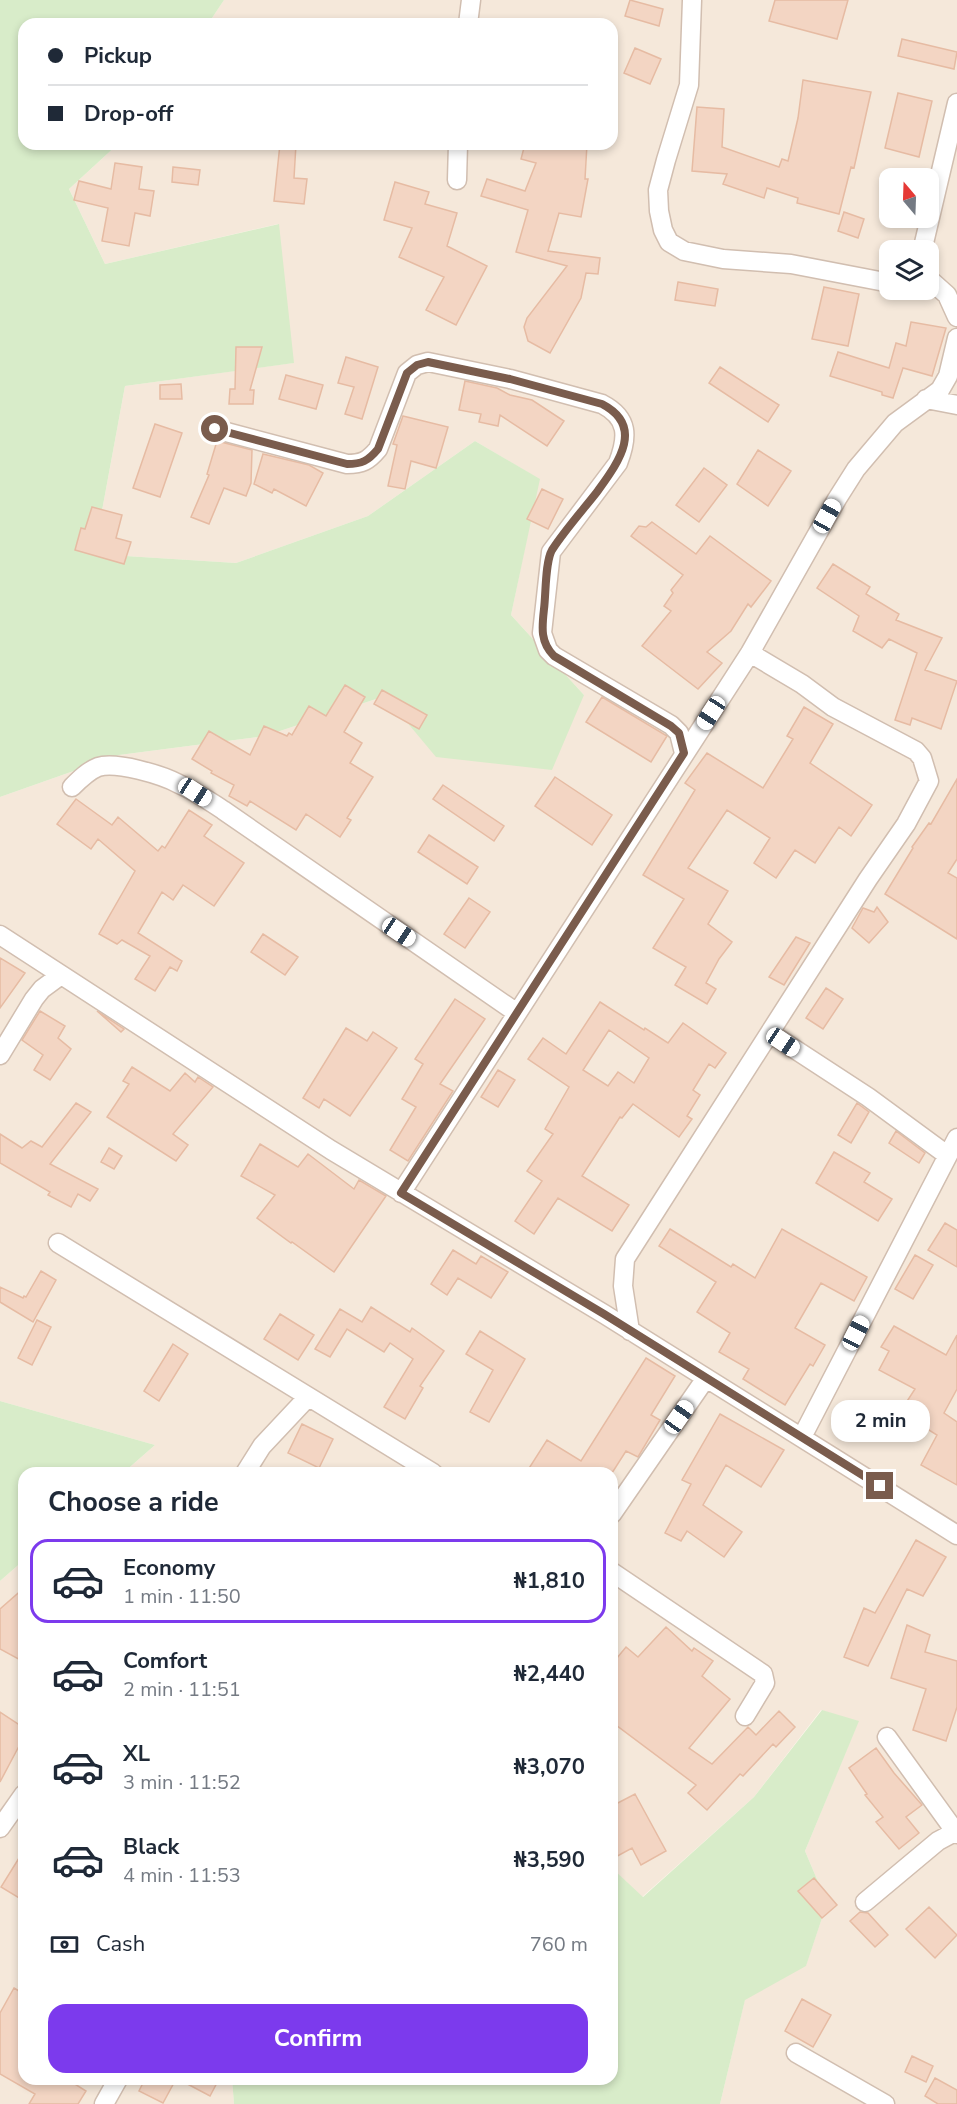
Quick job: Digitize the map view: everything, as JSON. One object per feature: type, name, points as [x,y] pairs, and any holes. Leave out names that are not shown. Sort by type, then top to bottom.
[{"type":"street","points":[[469,18],[471,0]]},
{"type":"street","points":[[692,0],[692,62],[689,85],[658,190],[663,230],[669,242],[684,251],[730,260],[791,264],[879,281]]},
{"type":"street","points":[[925,240],[954,127],[957,103]]},
{"type":"street","points":[[457,180],[458,150]]},
{"type":"street","points":[[939,288],[947,295],[957,317]]},
{"type":"street","points":[[401,1193],[750,653],[856,469],[895,423],[940,390],[948,376],[957,338]]},
{"type":"street","points":[[215,429],[347,464],[360,464],[370,459],[378,449],[407,373],[417,365],[428,362],[510,379],[602,404],[614,410],[624,430],[623,450],[618,463],[551,552],[542,633],[548,650],[554,656],[671,726],[679,733],[684,753]]},
{"type":"street","points":[[926,399],[957,405]]},
{"type":"street","points":[[630,1331],[623,1286],[626,1259],[868,879],[906,824],[929,781],[922,758],[916,751],[833,707],[811,689],[750,653]]},
{"type":"street","points":[[72,787],[88,773],[108,765],[128,768],[177,782],[223,810],[517,1012]]},
{"type":"street","points":[[0,935],[331,1150],[630,1331],[957,1535]]},
{"type":"street","points":[[0,1055],[34,999],[42,989],[61,975]]},
{"type":"street","points":[[770,1034],[868,1097],[947,1155]]},
{"type":"street","points":[[802,1437],[957,1138]]},
{"type":"street","points":[[58,1243],[423,1467]]},
{"type":"street","points":[[618,1505],[706,1378]]},
{"type":"street","points":[[249,1467],[262,1446],[308,1397]]},
{"type":"street","points":[[618,1576],[763,1674],[765,1683],[745,1716]]},
{"type":"street","points":[[865,1902],[930,1847],[956,1833],[887,1737]]},
{"type":"street","points":[[0,1828],[18,1802]]},
{"type":"street","points":[[796,2053],[885,2104]]},
{"type":"street","points":[[104,2104],[115,2085]]},
{"type":"shaded area","points":[[224,0],[957,0],[957,2104],[720,2104],[745,1999],[806,1965],[827,1903],[805,1851],[858,1722],[821,1710],[754,1797],[642,1897],[618,1874],[618,1467],[130,1467],[155,1445],[0,1401],[0,797],[119,755],[265,736],[385,696],[584,695],[511,615],[539,479],[475,441],[368,516],[236,563],[94,554],[125,386],[293,363],[278,224],[105,264],[69,189],[111,150],[618,150],[618,18],[212,18]]},
{"type":"shaded area","points":[[18,1565],[18,2085],[232,2085],[234,2104],[0,2104],[0,1581]]},
{"type":"green space","points":[[0,0],[224,0],[212,18],[18,18],[18,150],[111,150],[69,189],[105,264],[279,224],[294,363],[125,386],[94,554],[236,563],[368,516],[475,441],[540,479],[511,615],[584,695],[552,770],[436,757],[385,696],[265,736],[119,755],[0,797]]},
{"type":"green space","points":[[0,1401],[155,1445],[130,1467],[18,1467],[18,1565],[0,1581]]},
{"type":"green space","points":[[822,1710],[859,1721],[805,1851],[827,1903],[806,1966],[745,2000],[720,2104],[234,2104],[232,2085],[618,2085],[618,1874],[643,1897],[754,1797]]},
{"type":"building","points":[[630,0],[663,9],[659,26],[625,16]]},
{"type":"building","points":[[775,0],[848,0],[837,39],[769,21]]},
{"type":"building","points":[[902,39],[957,52],[954,69],[898,56]]},
{"type":"building","points":[[635,48],[661,59],[650,84],[624,73]]},
{"type":"building","points":[[803,80],[871,92],[854,168],[851,167],[839,214],[797,203],[798,198],[767,188],[764,198],[723,184],[727,174],[692,171],[697,107],[724,109],[722,147],[779,167],[782,159],[788,161],[798,118]]},
{"type":"building","points":[[898,93],[932,101],[919,157],[885,148]]},
{"type":"building","points":[[279,150],[296,150],[294,178],[307,179],[304,204],[274,201]]},
{"type":"building","points":[[523,150],[587,150],[585,179],[588,179],[581,217],[559,213],[548,251],[600,258],[598,274],[586,273],[581,298],[550,353],[528,341],[524,327],[527,318],[567,266],[516,252],[528,210],[481,196],[487,179],[525,191],[536,163],[521,159]]},
{"type":"building","points":[[115,163],[142,167],[139,189],[154,191],[150,216],[135,213],[129,246],[102,241],[108,208],[74,200],[79,181],[111,189]]},
{"type":"building","points":[[173,167],[200,170],[198,185],[172,182]]},
{"type":"building","points":[[395,182],[429,192],[425,204],[457,213],[447,246],[487,266],[456,325],[426,310],[444,277],[399,257],[412,228],[384,220]]},
{"type":"building","points":[[844,212],[864,219],[858,238],[838,231]]},
{"type":"building","points":[[678,282],[718,289],[715,306],[675,300]]},
{"type":"building","points":[[824,287],[859,294],[848,346],[812,339]]},
{"type":"building","points":[[911,322],[946,328],[932,376],[903,368],[893,398],[882,395],[882,392],[830,376],[838,352],[889,368],[896,343],[906,346]]},
{"type":"building","points":[[236,347],[262,347],[250,390],[254,390],[253,404],[229,404],[230,389],[235,389]]},
{"type":"building","points":[[346,357],[378,367],[362,419],[345,414],[354,387],[338,383]]},
{"type":"building","points":[[720,367],[779,405],[768,422],[709,383]]},
{"type":"building","points":[[286,375],[323,385],[316,409],[279,399]]},
{"type":"building","points":[[465,381],[497,388],[510,395],[532,400],[564,421],[547,446],[500,415],[498,426],[479,422],[481,414],[459,410]]},
{"type":"building","points":[[181,384],[182,399],[160,399],[160,385]]},
{"type":"building","points":[[403,416],[448,427],[436,468],[411,461],[405,489],[388,486],[397,445],[393,444]]},
{"type":"building","points":[[155,424],[182,433],[160,497],[133,488]]},
{"type":"building","points":[[217,441],[252,450],[251,483],[246,496],[224,488],[209,524],[191,517],[209,475],[207,474]]},
{"type":"building","points":[[758,450],[791,471],[768,506],[737,484]]},
{"type":"building","points":[[263,454],[309,465],[323,473],[306,506],[274,489],[272,493],[254,484]]},
{"type":"building","points":[[704,468],[727,485],[699,522],[676,505]]},
{"type":"building","points":[[542,489],[563,499],[548,529],[527,519]]},
{"type":"building","points":[[92,507],[122,515],[116,538],[131,542],[124,564],[75,550],[81,528],[85,529]]},
{"type":"building","points":[[652,522],[696,554],[710,536],[771,581],[751,607],[748,604],[731,631],[707,652],[722,663],[698,689],[642,646],[671,611],[664,606],[673,593],[671,590],[683,575],[631,536],[639,526],[646,527]]},
{"type":"building","points":[[833,564],[870,587],[866,594],[899,614],[896,620],[942,638],[925,670],[957,681],[941,729],[912,718],[910,725],[895,720],[917,653],[889,639],[882,648],[853,631],[859,616],[817,588]]},
{"type":"building","points":[[345,685],[365,697],[344,732],[362,743],[350,763],[373,777],[347,818],[351,820],[340,837],[306,814],[296,830],[250,801],[247,806],[229,796],[234,785],[211,773],[212,771],[192,759],[209,731],[250,755],[264,726],[287,736],[289,733],[292,735],[309,706],[326,716]]},
{"type":"building","points":[[382,690],[427,715],[419,729],[374,704]]},
{"type":"building","points":[[602,697],[667,736],[651,762],[586,722]]},
{"type":"building","points":[[804,707],[833,724],[810,763],[872,805],[851,836],[839,827],[815,863],[795,850],[776,878],[754,863],[770,838],[727,810],[688,868],[728,891],[708,924],[732,942],[719,959],[706,983],[716,989],[707,1004],[675,985],[686,967],[653,948],[684,899],[643,875],[695,790],[685,783],[707,753],[763,788],[793,739],[787,736]]},
{"type":"building","points":[[555,777],[612,815],[592,845],[535,806]]},
{"type":"building","points":[[957,779],[957,859],[948,873],[957,878],[957,939],[885,894],[912,847],[929,823],[931,824]]},
{"type":"building","points":[[443,785],[504,826],[494,841],[433,799]]},
{"type":"building","points":[[76,799],[112,825],[118,817],[158,851],[162,846],[165,848],[189,810],[212,825],[204,836],[244,863],[214,906],[183,885],[173,900],[162,892],[138,933],[182,961],[177,971],[170,967],[155,991],[135,979],[150,956],[122,940],[117,944],[99,934],[135,871],[98,839],[91,849],[57,824]]},
{"type":"building","points":[[429,835],[478,867],[467,884],[418,852]]},
{"type":"building","points":[[469,898],[490,912],[465,948],[444,934]]},
{"type":"building","points":[[877,907],[888,922],[869,943],[852,928],[863,908],[874,912]]},
{"type":"building","points":[[263,934],[298,957],[285,975],[251,952]]},
{"type":"building","points":[[796,937],[810,943],[784,985],[769,977]]},
{"type":"building","points":[[0,958],[25,973],[0,1008]]},
{"type":"building","points":[[826,988],[843,999],[823,1029],[806,1018]]},
{"type":"building","points":[[455,999],[485,1019],[440,1084],[453,1091],[408,1161],[390,1150],[416,1107],[402,1099],[423,1064],[415,1059]]},
{"type":"building","points":[[600,1002],[668,1043],[683,1023],[726,1053],[715,1068],[709,1064],[693,1090],[700,1095],[687,1116],[692,1119],[679,1137],[633,1104],[622,1118],[620,1117],[582,1176],[629,1205],[612,1231],[558,1198],[534,1234],[515,1221],[542,1181],[527,1171],[553,1134],[545,1129],[569,1087],[528,1059],[543,1038],[566,1054]],"holes":[[[609,1030],[649,1058],[634,1083],[618,1072],[608,1086],[583,1070]]]},
{"type":"building","points":[[40,1011],[65,1026],[58,1038],[71,1049],[50,1080],[34,1070],[43,1055],[22,1040]]},
{"type":"building","points":[[97,1011],[124,1029],[121,1032]]},
{"type":"building","points":[[346,1028],[367,1041],[373,1032],[397,1048],[350,1116],[324,1099],[319,1108],[303,1098]]},
{"type":"building","points":[[132,1067],[170,1091],[185,1073],[195,1082],[198,1077],[213,1087],[173,1134],[188,1145],[176,1161],[107,1117],[129,1084],[123,1081]]},
{"type":"building","points":[[498,1070],[515,1080],[498,1107],[481,1097]]},
{"type":"building","points":[[76,1103],[91,1112],[50,1164],[98,1189],[90,1201],[78,1194],[71,1207],[48,1195],[50,1192],[0,1163],[0,1134],[22,1148],[31,1141],[42,1147]]},
{"type":"building","points":[[857,1103],[869,1112],[851,1143],[838,1135]]},
{"type":"building","points":[[896,1131],[925,1153],[919,1163],[889,1143]]},
{"type":"building","points":[[260,1144],[298,1167],[308,1154],[354,1189],[359,1180],[386,1196],[334,1272],[257,1218],[275,1195],[241,1176]]},
{"type":"building","points":[[109,1148],[122,1156],[114,1169],[101,1162]]},
{"type":"building","points":[[834,1152],[870,1173],[864,1182],[892,1199],[878,1221],[816,1183]]},
{"type":"building","points":[[945,1223],[957,1230],[957,1267],[928,1250]]},
{"type":"building","points":[[670,1229],[731,1267],[733,1264],[755,1278],[782,1229],[867,1277],[854,1301],[821,1283],[795,1328],[825,1345],[813,1366],[810,1364],[785,1405],[743,1379],[749,1369],[719,1352],[730,1333],[697,1312],[716,1282],[659,1246]]},
{"type":"building","points":[[453,1250],[476,1264],[481,1256],[508,1272],[491,1298],[458,1278],[447,1295],[431,1284]]},
{"type":"building","points":[[915,1255],[933,1265],[913,1299],[895,1289]]},
{"type":"building","points":[[41,1271],[56,1280],[33,1322],[0,1302],[0,1287],[23,1298],[26,1297]]},
{"type":"building","points":[[371,1307],[410,1332],[412,1328],[444,1351],[420,1386],[423,1388],[405,1419],[384,1407],[413,1359],[390,1343],[384,1352],[347,1329],[330,1357],[315,1349],[340,1309],[362,1322]]},
{"type":"building","points":[[280,1314],[314,1335],[298,1360],[264,1339]]},
{"type":"building","points":[[37,1320],[51,1327],[32,1365],[18,1358]]},
{"type":"building","points":[[894,1326],[946,1355],[957,1335],[957,1389],[944,1413],[957,1422],[957,1485],[921,1465],[937,1435],[900,1412],[915,1389],[879,1370],[889,1351],[881,1347]]},
{"type":"building","points":[[480,1331],[525,1359],[489,1422],[470,1412],[493,1370],[466,1354]]},
{"type":"building","points":[[173,1344],[188,1354],[159,1401],[144,1391]]},
{"type":"building","points":[[646,1358],[675,1376],[651,1415],[660,1420],[638,1457],[626,1451],[616,1467],[530,1467],[547,1440],[581,1461]]},
{"type":"building","points":[[720,1414],[784,1450],[761,1487],[726,1465],[703,1505],[742,1532],[724,1557],[687,1531],[681,1541],[665,1533],[691,1484],[682,1480]]},
{"type":"building","points":[[302,1424],[333,1439],[319,1467],[288,1453]]},
{"type":"building","points":[[916,1540],[946,1557],[923,1596],[907,1589],[868,1666],[844,1657],[864,1608],[875,1613]]},
{"type":"building","points":[[18,1593],[18,1659],[0,1649],[0,1609]]},
{"type":"building","points":[[907,1625],[930,1635],[925,1652],[957,1661],[957,1707],[946,1741],[913,1730],[926,1689],[891,1678]]},
{"type":"building","points":[[666,1627],[692,1651],[694,1648],[713,1661],[702,1676],[730,1699],[689,1748],[712,1764],[748,1727],[756,1735],[779,1711],[795,1727],[776,1747],[773,1744],[743,1776],[740,1774],[707,1810],[688,1793],[696,1785],[618,1726],[618,1657],[626,1647],[638,1657]]},
{"type":"building","points":[[0,1712],[18,1724],[18,1748],[0,1782]]},
{"type":"building","points":[[876,1748],[922,1805],[906,1817],[919,1833],[899,1849],[876,1822],[883,1817],[865,1795],[867,1794],[849,1768]]},
{"type":"building","points":[[635,1794],[666,1851],[641,1865],[632,1848],[618,1856],[618,1803]]},
{"type":"building","points":[[18,1860],[18,1897],[1,1887]]},
{"type":"building","points":[[814,1878],[837,1905],[822,1918],[798,1891]]},
{"type":"building","points":[[929,1907],[957,1935],[935,1958],[906,1929]]},
{"type":"building","points":[[860,1912],[868,1913],[888,1935],[875,1947],[850,1921]]},
{"type":"building","points":[[14,1988],[18,1990],[18,2084],[0,2074],[0,2013]]},
{"type":"building","points":[[802,1999],[831,2015],[813,2047],[785,2031]]},
{"type":"building","points":[[912,2056],[933,2066],[926,2082],[905,2072]]},
{"type":"building","points":[[935,2078],[957,2090],[957,2104],[938,2104],[925,2096]]},
{"type":"building","points":[[19,2085],[76,2085],[86,2091],[78,2104],[29,2104],[35,2094]]},
{"type":"building","points":[[142,2085],[173,2085],[163,2103],[139,2091]]},
{"type":"building","points":[[189,2085],[216,2085],[210,2096]]},
{"type":"route","points":[[215,429],[347,464],[360,464],[370,459],[378,449],[407,373],[417,365],[428,362],[510,379],[602,404],[614,410],[621,420],[625,439],[618,463],[551,552],[542,633],[548,650],[554,656],[671,726],[681,737],[684,753],[401,1193],[604,1314],[880,1486]]}]
